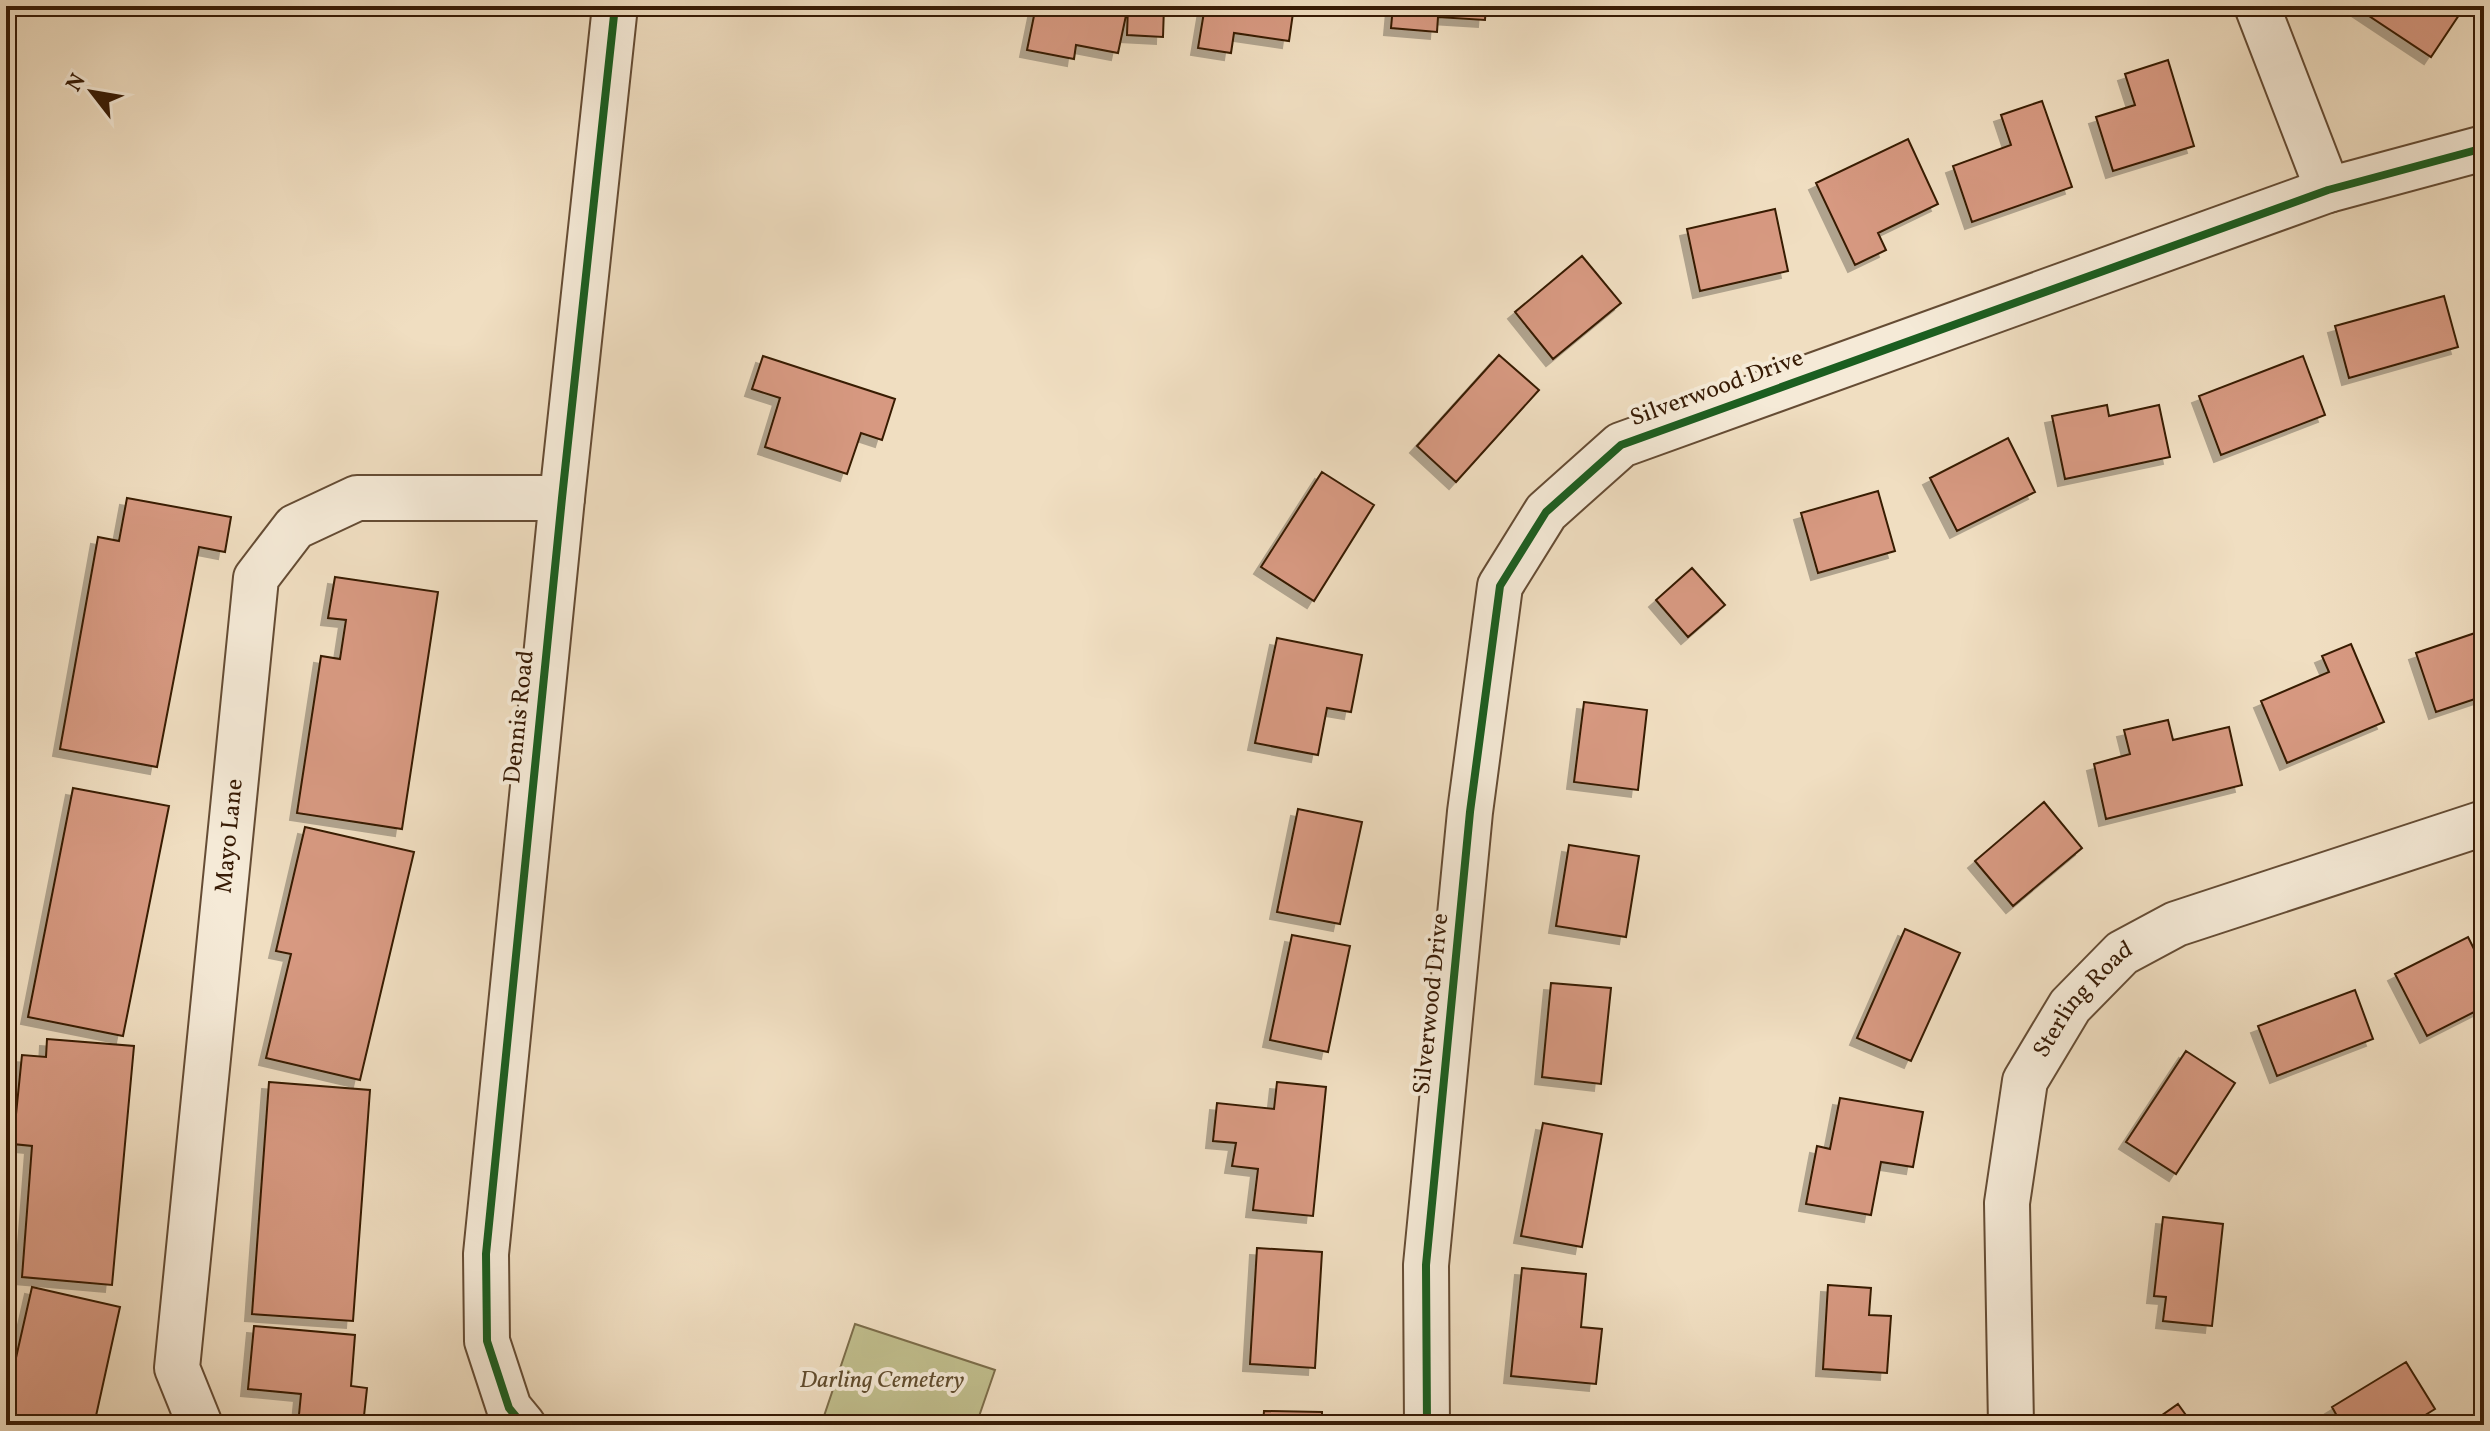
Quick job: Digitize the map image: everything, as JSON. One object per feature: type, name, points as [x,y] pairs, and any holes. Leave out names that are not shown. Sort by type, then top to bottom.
[{"type":"street","name":"Dennis Road","points":[[523,1425],[509,1408],[487,1341],[486,1254],[615,6]]},
{"type":"street","points":[[2257,6],[2328,190]]},
{"type":"street","name":"Silverwood Drive","points":[[1427,1425],[1426,1265],[1470,812],[1500,586],[1546,512],[1621,445],[2328,190],[2484,148]]},
{"type":"street","name":"Mayo Lane","points":[[200,1425],[177,1368],[256,578],[295,527],[357,498],[562,498]]},
{"type":"street","name":"Sterling Road","points":[[2011,1425],[2007,1203],[2025,1081],[2070,1006],[2122,953],[2176,924],[2484,823]]},
{"type":"green space","name":"Darling Cemetery","points":[[855,1324],[995,1370],[976,1425],[821,1425]]},
{"type":"building","points":[[1036,6],[1128,6],[1118,53],[1076,45],[1074,59],[1027,50]]},
{"type":"building","points":[[1128,6],[1164,6],[1163,37],[1127,35]]},
{"type":"building","points":[[1205,6],[1294,6],[1289,41],[1234,33],[1231,53],[1198,48]]},
{"type":"building","points":[[1393,6],[1486,6],[1485,20],[1438,17],[1437,32],[1391,28]]},
{"type":"building","points":[[2354,6],[2465,6],[2431,57]]},
{"type":"building","points":[[2168,60],[2194,146],[2113,171],[2096,117],[2135,105],[2125,74]]},
{"type":"building","points":[[2042,101],[2072,187],[1972,222],[1953,166],[2011,145],[2001,115]]},
{"type":"building","points":[[1908,139],[1938,204],[1878,233],[1886,250],[1855,265],[1816,183]]},
{"type":"building","points":[[1775,209],[1788,271],[1700,291],[1687,229]]},
{"type":"building","points":[[1582,256],[1621,303],[1553,359],[1515,312]]},
{"type":"building","points":[[2444,296],[2458,347],[2349,378],[2335,326]]},
{"type":"building","points":[[1499,355],[1539,390],[1456,482],[1417,446]]},
{"type":"building","points":[[763,356],[895,399],[882,440],[861,433],[847,474],[765,447],[780,398],[752,389]]},
{"type":"building","points":[[2303,356],[2325,415],[2221,455],[2199,396]]},
{"type":"building","points":[[2107,405],[2109,416],[2159,405],[2170,457],[2065,479],[2052,416]]},
{"type":"building","points":[[2008,438],[2035,492],[1957,531],[1930,478]]},
{"type":"building","points":[[1322,472],[1374,505],[1314,601],[1261,567]]},
{"type":"building","points":[[1878,491],[1895,551],[1818,573],[1801,513]]},
{"type":"building","points":[[127,498],[231,517],[225,552],[199,547],[157,767],[60,749],[98,537],[119,541]]},
{"type":"building","points":[[1692,568],[1725,605],[1688,637],[1656,600]]},
{"type":"building","points":[[335,577],[438,592],[402,829],[297,813],[321,656],[340,659],[346,620],[328,618]]},
{"type":"building","points":[[2484,630],[2484,696],[2436,712],[2416,653]]},
{"type":"building","points":[[1277,638],[1362,655],[1351,712],[1327,708],[1318,755],[1255,743]]},
{"type":"building","points":[[2351,644],[2384,722],[2287,763],[2261,701],[2329,672],[2322,656]]},
{"type":"building","points":[[1584,702],[1647,710],[1638,790],[1574,782]]},
{"type":"building","points":[[2168,720],[2173,740],[2229,727],[2242,785],[2106,819],[2094,764],[2130,754],[2124,730]]},
{"type":"building","points":[[73,788],[169,806],[123,1036],[28,1017]]},
{"type":"building","points":[[2044,802],[2082,848],[2013,906],[1975,861]]},
{"type":"building","points":[[1298,809],[1362,822],[1340,924],[1277,912]]},
{"type":"building","points":[[305,827],[414,852],[360,1080],[266,1058],[291,954],[276,951]]},
{"type":"building","points":[[1569,845],[1639,856],[1626,937],[1556,926]]},
{"type":"building","points":[[1905,929],[1960,953],[1911,1061],[1857,1038]]},
{"type":"building","points":[[1292,935],[1350,946],[1328,1052],[1270,1040]]},
{"type":"building","points":[[2468,937],[2484,969],[2484,1007],[2427,1036],[2395,974]]},
{"type":"building","points":[[1551,983],[1611,988],[1601,1084],[1542,1077]]},
{"type":"building","points":[[2355,990],[2373,1039],[2277,1076],[2258,1026]]},
{"type":"building","points":[[47,1039],[134,1046],[112,1285],[22,1277],[32,1146],[13,1144],[22,1055],[46,1057]]},
{"type":"building","points":[[2186,1051],[2235,1083],[2176,1174],[2126,1142]]},
{"type":"building","points":[[269,1082],[370,1090],[353,1321],[252,1314]]},
{"type":"building","points":[[1277,1082],[1326,1087],[1313,1216],[1253,1210],[1258,1169],[1232,1166],[1236,1143],[1213,1141],[1217,1103],[1274,1109]]},
{"type":"building","points":[[1840,1098],[1923,1112],[1913,1167],[1881,1162],[1871,1215],[1806,1204],[1817,1146],[1830,1149]]},
{"type":"building","points":[[1543,1123],[1602,1134],[1582,1247],[1521,1236]]},
{"type":"building","points":[[2163,1217],[2223,1224],[2212,1326],[2163,1321],[2166,1297],[2154,1296]]},
{"type":"building","points":[[1257,1248],[1322,1252],[1315,1368],[1250,1364]]},
{"type":"building","points":[[1522,1268],[1586,1274],[1581,1327],[1602,1329],[1596,1384],[1511,1376]]},
{"type":"building","points":[[1828,1285],[1871,1288],[1869,1315],[1891,1316],[1887,1373],[1823,1369]]},
{"type":"building","points":[[32,1287],[120,1307],[94,1425],[6,1425],[6,1402]]},
{"type":"building","points":[[254,1326],[355,1335],[351,1386],[367,1388],[363,1425],[298,1425],[301,1394],[248,1389]]},
{"type":"building","points":[[2406,1362],[2435,1409],[2409,1425],[2342,1425],[2332,1407]]},
{"type":"building","points":[[2178,1404],[2193,1425],[2148,1425]]},
{"type":"building","points":[[1264,1411],[1322,1412],[1322,1425],[1263,1425]]},
{"type":"cycle path","points":[[523,1425],[509,1408],[487,1341],[486,1254],[615,6]]},
{"type":"cycle path","points":[[1427,1425],[1426,1265],[1470,812],[1500,586],[1546,512],[1621,445],[2328,190],[2484,148]]}]
